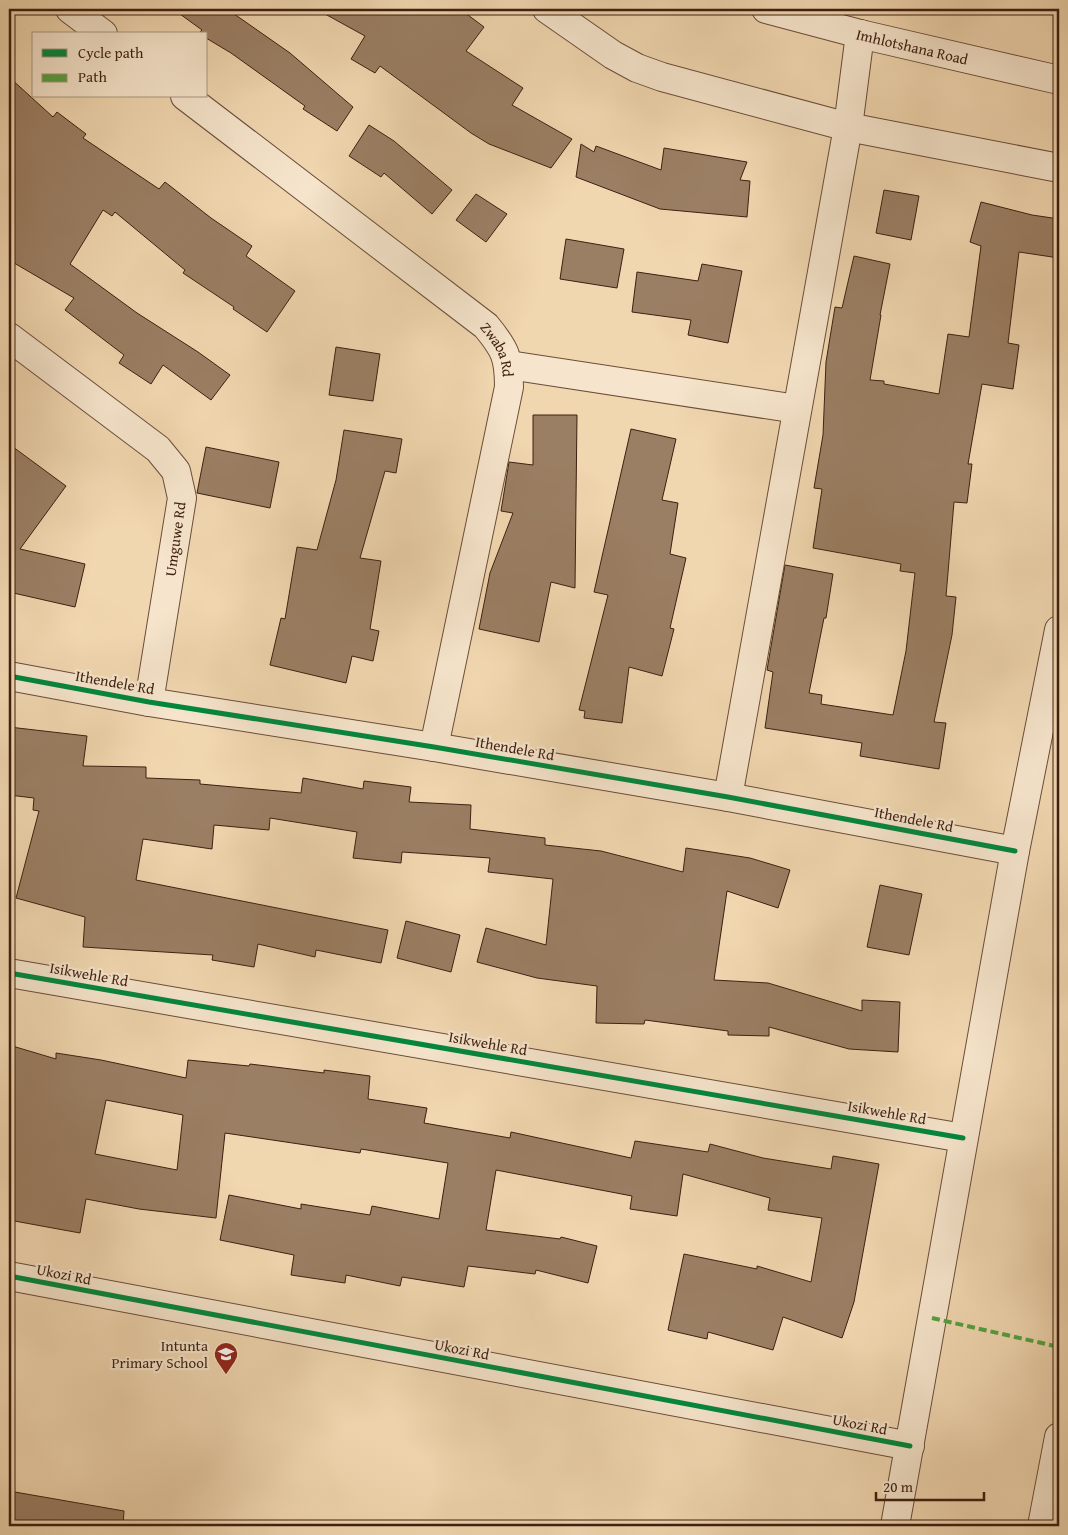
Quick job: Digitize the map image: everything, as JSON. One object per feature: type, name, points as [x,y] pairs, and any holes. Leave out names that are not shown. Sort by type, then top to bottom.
[{"type":"street","points":[[70,9],[100,32]]},
{"type":"street","points":[[547,9],[613,55],[637,68],[662,77],[848,127],[1059,168]]},
{"type":"street","name":"Imhlotshana Road","points":[[766,9],[860,34],[1059,80]]},
{"type":"street","points":[[728,797],[848,127],[860,34]]},
{"type":"street","name":"Zwaba Rd","points":[[188,98],[486,326],[502,345],[509,365],[509,387],[434,747]]},
{"type":"street","name":"Umguwe Rd","points":[[9,337],[158,449],[176,471],[182,498],[149,702]]},
{"type":"street","points":[[509,365],[797,409]]},
{"type":"street","points":[[895,1526],[1015,851],[1059,630]]},
{"type":"street","name":"Ithendele Rd","points":[[9,676],[149,702],[434,747],[728,797],[1015,851]]},
{"type":"street","name":"Isikwehle Rd","points":[[9,973],[964,1138]]},
{"type":"street","name":"Ukozi Rd","points":[[9,1276],[910,1446]]},
{"type":"street","points":[[1042,1526],[1059,1437]]},
{"type":"building","points":[[173,9],[227,9],[290,53],[353,107],[337,131],[303,109],[305,106],[231,53],[208,39],[208,32],[200,32],[202,30]]},
{"type":"building","points":[[316,9],[460,9],[484,27],[466,51],[523,88],[512,105],[572,139],[551,168],[489,144],[471,133],[380,66],[375,73],[351,59],[365,36]]},
{"type":"building","points":[[9,77],[53,117],[57,112],[86,134],[83,138],[159,189],[165,182],[211,218],[252,246],[246,256],[295,291],[267,332],[183,273],[185,270],[115,212],[112,216],[103,210],[70,264],[137,313],[230,375],[211,400],[163,365],[151,384],[119,363],[124,355],[65,310],[74,298],[9,260]]},
{"type":"building","points":[[369,125],[394,141],[452,190],[432,214],[384,173],[381,177],[349,156]]},
{"type":"building","points":[[581,144],[594,152],[596,146],[661,170],[664,148],[747,162],[740,180],[750,181],[747,217],[660,209],[576,177]]},
{"type":"building","points":[[884,190],[919,196],[911,240],[876,233]]},
{"type":"building","points":[[476,194],[507,214],[486,242],[456,220]]},
{"type":"building","points":[[981,202],[1032,215],[1059,219],[1059,258],[1019,252],[1008,343],[1019,345],[1013,389],[982,384],[968,464],[972,464],[967,503],[954,502],[946,596],[956,597],[952,635],[934,722],[946,723],[939,769],[860,756],[862,743],[765,728],[773,672],[767,670],[785,565],[833,574],[826,618],[824,618],[809,693],[822,695],[821,704],[893,715],[906,651],[915,573],[900,571],[901,564],[813,548],[822,489],[814,488],[823,435],[826,362],[835,307],[842,308],[854,256],[890,264],[870,380],[884,381],[884,384],[939,394],[948,334],[969,337],[981,246],[970,242]]},
{"type":"building","points":[[566,239],[624,249],[617,288],[560,279]]},
{"type":"building","points":[[702,264],[742,271],[728,343],[688,335],[691,320],[632,312],[637,272],[698,281]]},
{"type":"building","points":[[336,347],[380,354],[373,401],[329,395]]},
{"type":"building","points":[[533,415],[577,415],[575,588],[551,582],[539,642],[479,629],[490,573],[513,513],[501,511],[509,462],[533,465]]},
{"type":"building","points":[[631,429],[676,439],[662,500],[678,503],[670,554],[686,558],[670,628],[674,629],[662,676],[629,667],[622,723],[584,718],[585,711],[579,710],[608,595],[594,592]]},
{"type":"building","points":[[344,430],[402,439],[396,473],[385,471],[360,558],[381,561],[370,629],[379,631],[373,661],[352,656],[346,683],[270,665],[281,618],[285,619],[297,547],[317,550],[336,480]]},
{"type":"building","points":[[9,444],[66,486],[20,549],[85,564],[75,607],[9,592]]},
{"type":"building","points":[[206,447],[279,462],[270,508],[197,493]]},
{"type":"building","points":[[9,727],[87,736],[83,766],[146,767],[146,778],[200,780],[200,784],[301,793],[303,778],[363,789],[364,781],[411,787],[409,802],[471,805],[470,829],[545,838],[545,845],[601,851],[683,872],[686,848],[750,858],[790,870],[778,908],[727,891],[714,980],[768,983],[862,1011],[862,1000],[900,1002],[898,1052],[849,1049],[769,1027],[769,1036],[728,1035],[728,1031],[645,1020],[644,1024],[596,1023],[597,986],[537,978],[477,962],[486,928],[546,945],[553,879],[488,872],[490,858],[402,852],[401,863],[353,858],[357,832],[270,818],[269,830],[214,825],[212,849],[143,839],[136,880],[388,930],[381,963],[316,950],[315,957],[258,944],[254,967],[212,960],[213,955],[83,947],[85,917],[16,898],[39,811],[33,810],[34,798],[9,795]]},
{"type":"building","points":[[880,885],[922,894],[909,955],[867,947]]},
{"type":"building","points":[[406,921],[460,935],[451,972],[397,958]]},
{"type":"building","points":[[9,1045],[56,1059],[56,1053],[101,1060],[186,1078],[188,1060],[249,1066],[250,1064],[324,1073],[324,1070],[370,1076],[368,1099],[427,1108],[424,1123],[510,1138],[511,1132],[631,1158],[635,1141],[708,1152],[710,1144],[763,1158],[831,1169],[833,1156],[879,1164],[854,1302],[842,1338],[783,1317],[773,1350],[708,1332],[707,1339],[668,1330],[684,1254],[757,1269],[757,1266],[811,1282],[822,1218],[768,1210],[770,1198],[683,1174],[677,1216],[630,1209],[632,1196],[496,1170],[486,1230],[560,1239],[561,1237],[597,1246],[588,1283],[536,1270],[535,1274],[468,1266],[464,1287],[402,1277],[400,1286],[346,1275],[345,1283],[291,1275],[294,1255],[220,1240],[229,1195],[301,1209],[301,1204],[370,1215],[372,1206],[439,1219],[448,1163],[361,1149],[360,1153],[225,1133],[216,1218],[139,1209],[86,1199],[80,1233],[9,1220]],"holes":[[[106,1100],[183,1115],[177,1170],[95,1154]]]},
{"type":"building","points":[[9,1491],[124,1511],[123,1526],[9,1526]]},
{"type":"marked path","points":[[932,1318],[1059,1347]]},
{"type":"cycle path","points":[[9,676],[149,702],[434,747],[728,797],[1015,851]]},
{"type":"cycle path","points":[[9,973],[963,1138]]},
{"type":"cycle path","points":[[9,1276],[910,1446]]},
{"type":"place","name":"Intunta Primary School","points":[[226,1375]]}]
